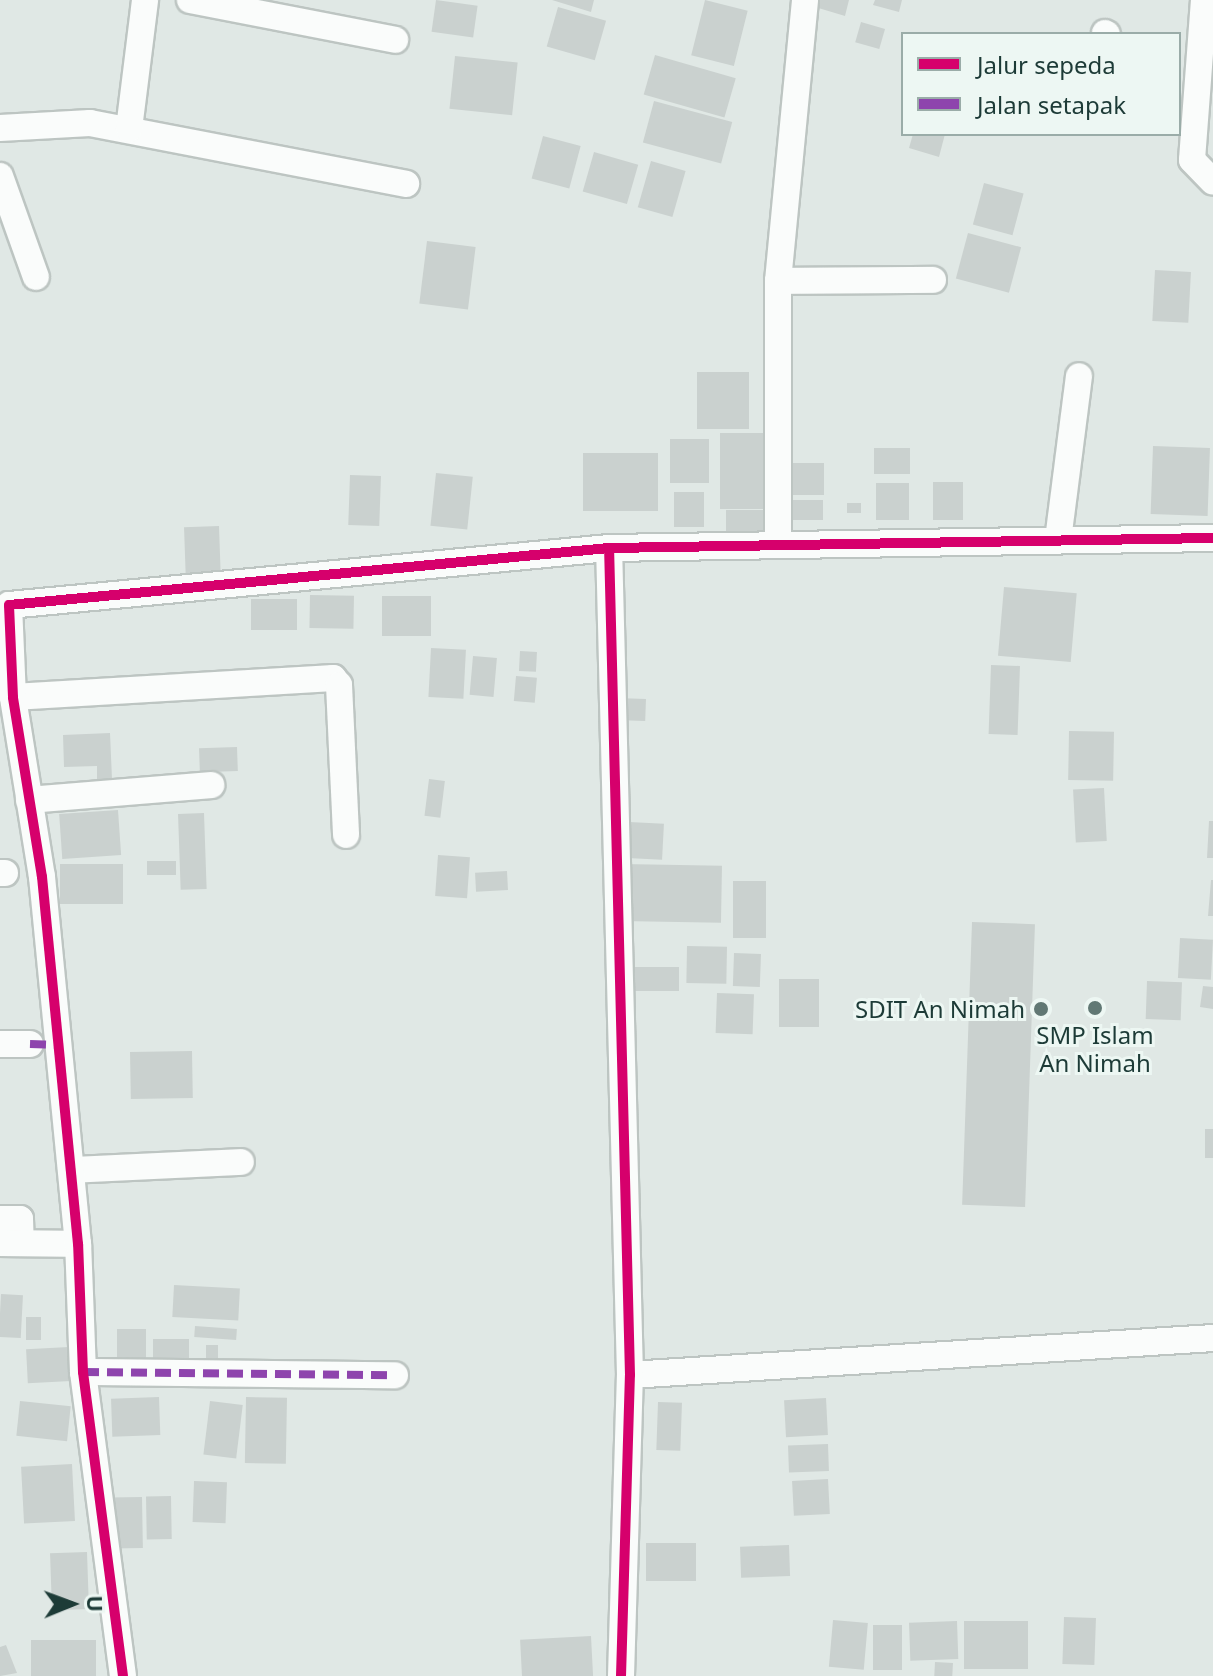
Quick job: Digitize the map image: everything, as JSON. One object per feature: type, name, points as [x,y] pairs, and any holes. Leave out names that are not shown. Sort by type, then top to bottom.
[{"type":"street","points":[[129,129],[145,0]]},
{"type":"street","points":[[190,0],[395,40]]},
{"type":"street","points":[[778,542],[778,281],[805,0]]},
{"type":"street","points":[[1204,0],[1188,57],[1192,160],[1213,182]]},
{"type":"street","points":[[0,128],[55,121],[129,129],[406,184]]},
{"type":"street","points":[[0,176],[36,277]]},
{"type":"street","points":[[778,281],[933,280]]},
{"type":"street","points":[[1058,540],[1079,376]]},
{"type":"street","points":[[123,1676],[83,1372],[78,1244],[71,1170],[29,800],[13,697],[7,610],[13,604],[609,548],[778,542],[1213,538]]},
{"type":"street","points":[[609,548],[630,1375],[621,1676]]},
{"type":"street","points":[[13,697],[333,678],[339,685],[346,835]]},
{"type":"street","points":[[29,800],[211,785]]},
{"type":"street","points":[[0,1044],[30,1044]]},
{"type":"street","points":[[71,1170],[241,1162]]},
{"type":"street","points":[[0,1219],[20,1219],[10,1243],[78,1244]]},
{"type":"street","points":[[630,1375],[1213,1338]]},
{"type":"street","points":[[83,1372],[395,1375]]},
{"type":"building","points":[[436,0],[478,6],[473,38],[432,32]]},
{"type":"building","points":[[552,0],[594,0],[591,12]]},
{"type":"building","points":[[705,0],[748,11],[734,66],[691,55]]},
{"type":"building","points":[[817,0],[849,0],[845,16],[815,7]]},
{"type":"building","points":[[875,0],[902,0],[899,12],[873,5]]},
{"type":"building","points":[[558,7],[606,21],[595,60],[547,46]]},
{"type":"building","points":[[861,22],[885,29],[879,49],[855,42]]},
{"type":"building","points":[[655,55],[736,78],[724,118],[644,94]]},
{"type":"building","points":[[455,56],[518,63],[512,115],[449,109]]},
{"type":"building","points":[[654,101],[732,122],[721,163],[643,143]]},
{"type":"building","points":[[543,136],[581,146],[569,189],[532,179]]},
{"type":"building","points":[[912,136],[944,136],[939,157],[909,148]]},
{"type":"building","points":[[594,152],[638,165],[627,204],[583,191]]},
{"type":"building","points":[[651,161],[686,171],[672,217],[638,207]]},
{"type":"building","points":[[984,183],[1024,194],[1012,235],[973,225]]},
{"type":"building","points":[[968,233],[1021,247],[1009,293],[956,278]]},
{"type":"building","points":[[427,241],[476,247],[468,310],[419,304]]},
{"type":"building","points":[[1155,270],[1191,272],[1188,323],[1152,321]]},
{"type":"building","points":[[697,372],[749,372],[749,429],[697,429]]},
{"type":"building","points":[[720,433],[767,433],[767,509],[720,509]]},
{"type":"building","points":[[670,439],[709,439],[709,483],[670,483]]},
{"type":"building","points":[[1153,446],[1210,448],[1208,516],[1151,514]]},
{"type":"building","points":[[874,448],[910,448],[910,474],[874,474]]},
{"type":"building","points":[[583,453],[658,453],[658,511],[583,511]]},
{"type":"building","points":[[784,463],[824,463],[824,495],[784,495]]},
{"type":"building","points":[[436,473],[473,477],[467,530],[430,526]]},
{"type":"building","points":[[350,475],[381,476],[379,526],[348,525]]},
{"type":"building","points":[[933,482],[963,482],[963,520],[933,520]]},
{"type":"building","points":[[876,483],[909,483],[909,520],[876,520]]},
{"type":"building","points":[[674,492],[704,492],[704,527],[674,527]]},
{"type":"building","points":[[784,500],[823,500],[823,520],[784,520]]},
{"type":"building","points":[[847,503],[861,503],[861,513],[847,513]]},
{"type":"building","points":[[726,510],[763,510],[763,537],[726,537]]},
{"type":"building","points":[[219,526],[221,578],[186,579],[184,527]]},
{"type":"building","points":[[1004,587],[1077,593],[1071,662],[998,656]]},
{"type":"building","points":[[310,595],[354,596],[353,629],[309,628]]},
{"type":"building","points":[[382,596],[431,596],[431,636],[382,636]]},
{"type":"building","points":[[251,599],[297,599],[297,630],[251,630]]},
{"type":"building","points":[[431,648],[466,650],[463,699],[428,697]]},
{"type":"building","points":[[520,651],[537,652],[536,672],[519,671]]},
{"type":"building","points":[[473,656],[497,658],[494,697],[470,695]]},
{"type":"building","points":[[991,665],[1020,666],[1018,735],[989,734]]},
{"type":"building","points":[[516,676],[537,678],[535,703],[514,701]]},
{"type":"building","points":[[617,698],[646,699],[645,721],[616,720]]},
{"type":"building","points":[[1069,731],[1114,732],[1113,781],[1068,780]]},
{"type":"building","points":[[110,733],[112,779],[97,780],[97,766],[64,767],[63,735]]},
{"type":"building","points":[[237,747],[238,771],[200,772],[199,748]]},
{"type":"building","points":[[429,779],[445,781],[440,818],[424,816]]},
{"type":"building","points":[[1104,788],[1107,841],[1076,843],[1073,790]]},
{"type":"building","points":[[118,810],[121,855],[62,859],[59,814]]},
{"type":"building","points":[[204,813],[207,889],[181,890],[178,814]]},
{"type":"building","points":[[1209,821],[1213,821],[1213,858],[1207,858]]},
{"type":"building","points":[[629,822],[664,824],[662,860],[627,858]]},
{"type":"building","points":[[438,855],[470,857],[467,898],[435,896]]},
{"type":"building","points":[[147,861],[176,861],[176,875],[147,875]]},
{"type":"building","points":[[60,864],[123,864],[123,904],[60,904]]},
{"type":"building","points":[[622,864],[722,866],[721,923],[621,921]]},
{"type":"building","points":[[507,871],[508,890],[476,892],[475,873]]},
{"type":"building","points":[[1211,880],[1213,916],[1208,916]]},
{"type":"building","points":[[733,881],[766,881],[766,938],[733,938]]},
{"type":"building","points":[[972,922],[1035,924],[1025,1207],[962,1205]]},
{"type":"building","points":[[1180,938],[1213,940],[1211,980],[1178,978]]},
{"type":"building","points":[[687,946],[727,947],[726,984],[686,983]]},
{"type":"building","points":[[734,953],[761,954],[760,987],[733,986]]},
{"type":"building","points":[[635,967],[679,967],[679,991],[635,991]]},
{"type":"building","points":[[779,979],[819,979],[819,1027],[779,1027]]},
{"type":"building","points":[[1147,981],[1182,982],[1181,1020],[1146,1019]]},
{"type":"building","points":[[1203,986],[1213,987],[1213,1009],[1200,1007]]},
{"type":"building","points":[[717,993],[754,994],[753,1034],[716,1033]]},
{"type":"building","points":[[192,1051],[193,1098],[131,1099],[130,1052]]},
{"type":"building","points":[[1205,1129],[1213,1129],[1213,1158],[1205,1158]]},
{"type":"building","points":[[174,1285],[240,1288],[238,1320],[172,1317]]},
{"type":"building","points":[[1,1294],[23,1295],[21,1338],[0,1337]]},
{"type":"building","points":[[26,1317],[41,1317],[41,1340],[26,1340]]},
{"type":"building","points":[[195,1326],[237,1329],[236,1340],[194,1337]]},
{"type":"building","points":[[117,1329],[146,1329],[146,1369],[117,1369]]},
{"type":"building","points":[[153,1339],[189,1339],[189,1370],[153,1370]]},
{"type":"building","points":[[206,1345],[218,1345],[218,1370],[206,1370]]},
{"type":"building","points":[[69,1347],[71,1381],[28,1383],[26,1349]]},
{"type":"building","points":[[159,1397],[160,1435],[112,1437],[111,1399]]},
{"type":"building","points":[[246,1397],[287,1398],[286,1464],[245,1463]]},
{"type":"building","points":[[826,1398],[828,1435],[786,1437],[784,1400]]},
{"type":"building","points":[[20,1401],[71,1406],[67,1441],[16,1436]]},
{"type":"building","points":[[210,1401],[243,1405],[236,1459],[203,1455]]},
{"type":"building","points":[[658,1402],[682,1403],[680,1451],[656,1450]]},
{"type":"building","points":[[828,1444],[829,1471],[789,1472],[788,1445]]},
{"type":"building","points":[[72,1464],[75,1521],[24,1524],[21,1467]]},
{"type":"building","points":[[828,1479],[830,1514],[794,1516],[792,1481]]},
{"type":"building","points":[[194,1481],[227,1482],[226,1523],[193,1522]]},
{"type":"building","points":[[146,1496],[171,1496],[172,1539],[147,1539]]},
{"type":"building","points":[[142,1497],[143,1548],[111,1549],[110,1498]]},
{"type":"building","points":[[646,1543],[696,1543],[696,1581],[646,1581]]},
{"type":"building","points":[[789,1545],[790,1576],[741,1578],[740,1547]]},
{"type":"building","points":[[87,1552],[89,1609],[52,1610],[50,1553]]},
{"type":"building","points":[[1064,1617],[1096,1618],[1094,1665],[1062,1664]]},
{"type":"building","points":[[833,1620],[868,1623],[864,1670],[829,1667]]},
{"type":"building","points":[[957,1621],[958,1659],[910,1661],[909,1623]]},
{"type":"building","points":[[964,1621],[1028,1621],[1028,1669],[964,1669]]},
{"type":"building","points":[[873,1625],[902,1625],[902,1670],[873,1670]]},
{"type":"building","points":[[591,1636],[593,1676],[522,1676],[520,1640]]},
{"type":"building","points":[[31,1640],[96,1640],[96,1676],[31,1676]]},
{"type":"building","points":[[6,1645],[17,1673],[0,1676],[0,1647]]},
{"type":"building","points":[[935,1662],[953,1663],[952,1676],[934,1676]]},
{"type":"marked path","points":[[30,1044],[59,1045]]},
{"type":"marked path","points":[[83,1372],[395,1375]]},
{"type":"cycle path","points":[[621,1676],[630,1375],[609,548],[1213,538]]},
{"type":"cycle path","points":[[123,1676],[83,1372],[78,1244],[42,877],[13,697],[9,605],[609,548]]},
{"type":"place","name":"SMP Islam An Nimah","points":[[1095,1008]]},
{"type":"place","name":"SDIT An Nimah","points":[[1041,1009]]}]
